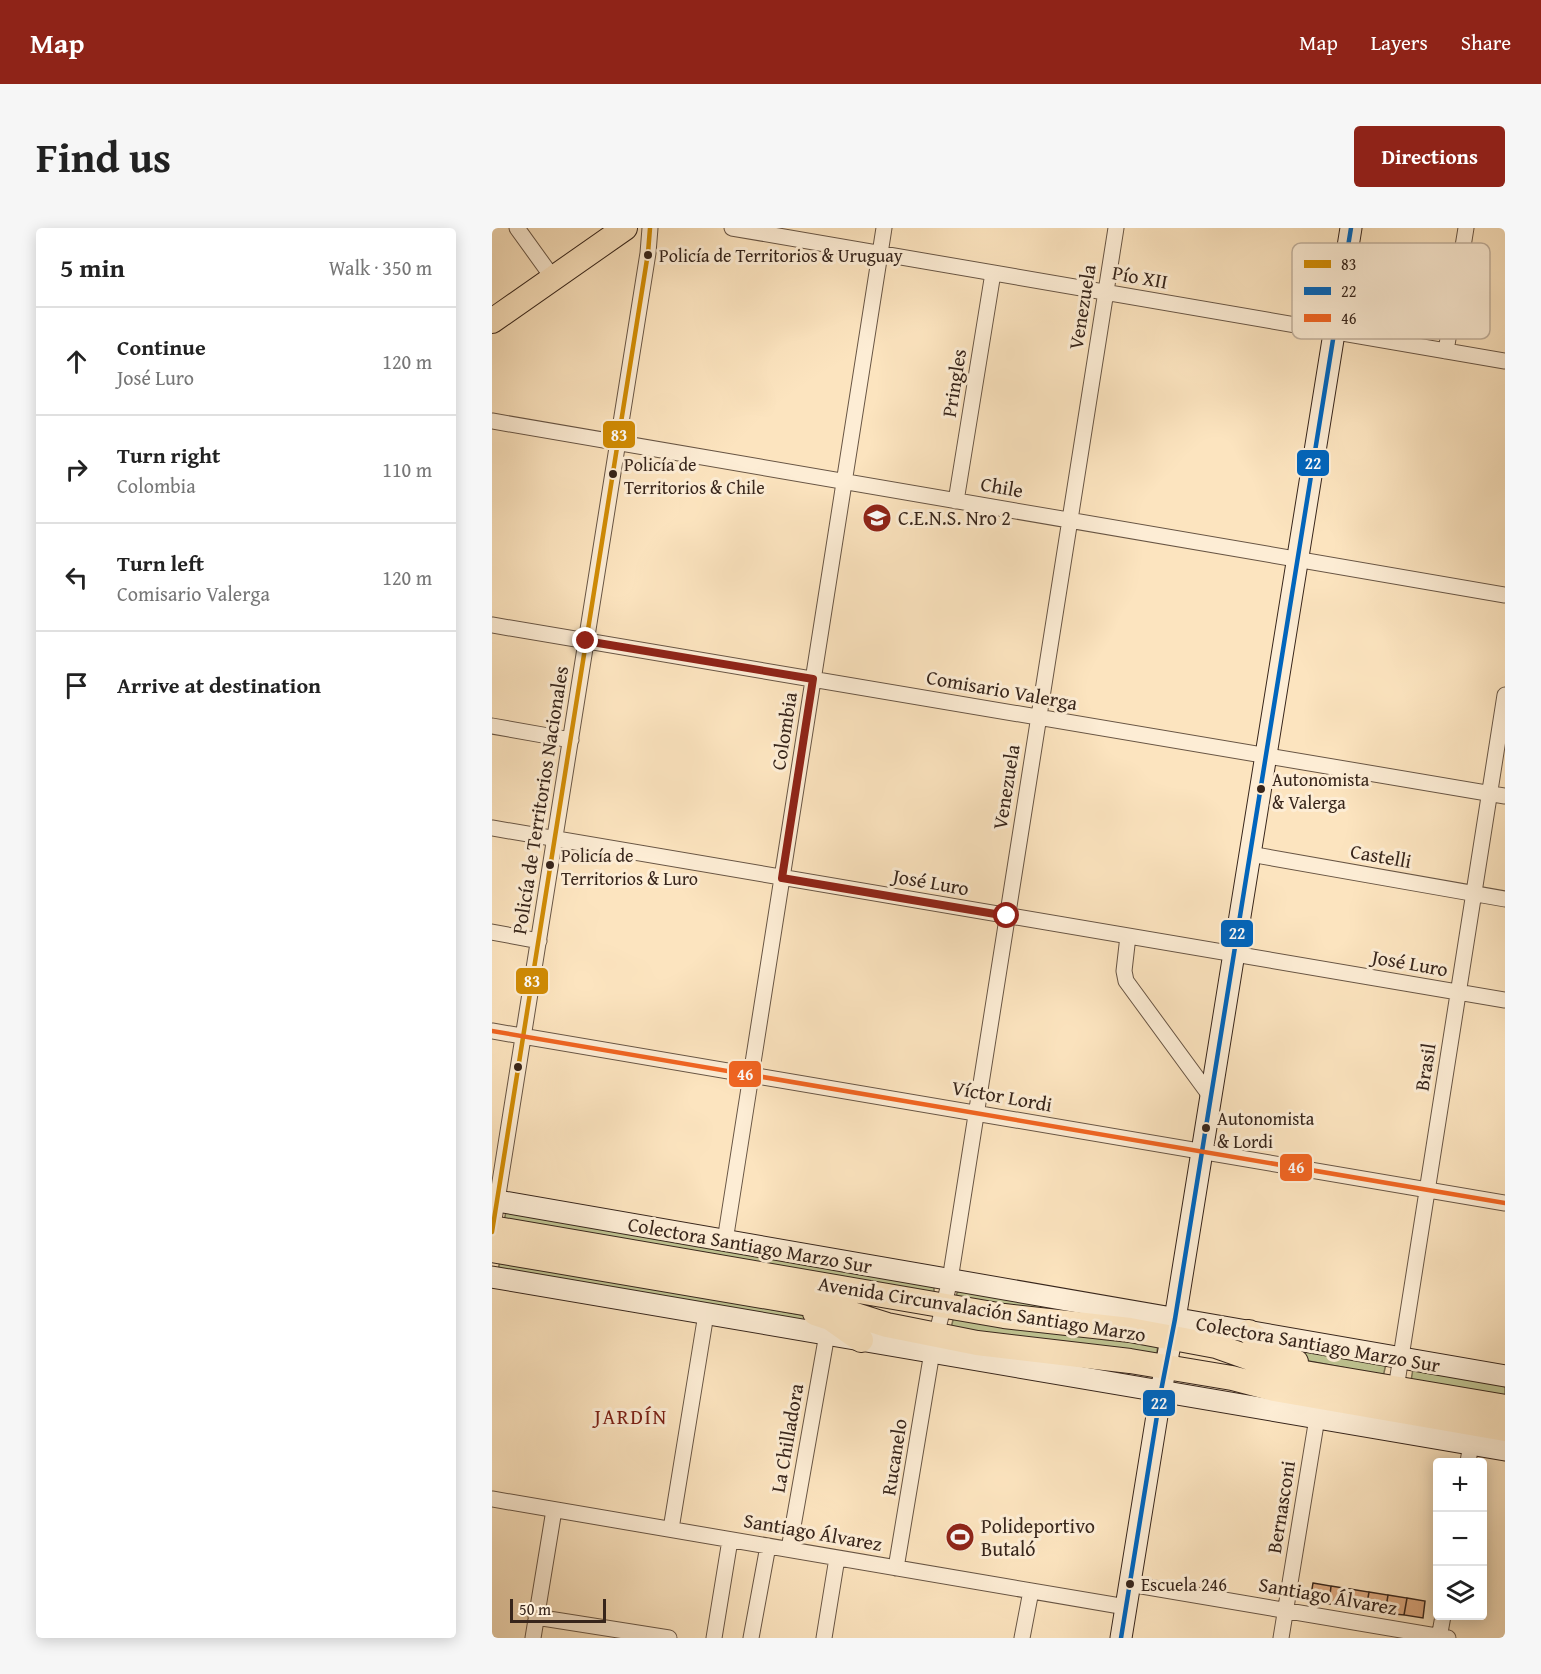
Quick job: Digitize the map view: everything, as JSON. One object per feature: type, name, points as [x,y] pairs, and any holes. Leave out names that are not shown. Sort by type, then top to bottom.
[{"type":"main road","points":[[492,321],[603,228]]},
{"type":"main road","points":[[492,305],[625,228]]},
{"type":"main road","name":"Avenida Circunvalación Santiago Marzo","points":[[492,1230],[1018,1318],[1121,1328],[1173,1328],[1281,1369],[1388,1394],[1505,1429]]},
{"type":"main road","name":"Avenida Circunvalación Santiago Marzo","points":[[492,1250],[833,1308],[888,1325],[934,1344],[993,1346],[1106,1357],[1232,1378],[1274,1389],[1388,1394],[1505,1407]]},
{"type":"main road","points":[[738,1292],[762,1302],[822,1314],[861,1340]]},
{"type":"main road","points":[[1249,1332],[1286,1360],[1348,1372],[1388,1394]]},
{"type":"street","points":[[517,228],[549,273]]},
{"type":"street","name":"Policía de Territorios Nacionales","points":[[492,1230],[651,228]]},
{"type":"street","name":"Pío XII","points":[[732,228],[1292,324]]},
{"type":"street","name":"Colombia","points":[[725,1240],[884,228]]},
{"type":"street","name":"Venezuela","points":[[934,1344],[950,1280],[1116,228]]},
{"type":"street","points":[[1349,243],[1351,228]]},
{"type":"street","points":[[1464,243],[1466,228]]},
{"type":"street","name":"Pringles","points":[[956,501],[993,273]]},
{"type":"street","points":[[1121,1638],[1334,339]]},
{"type":"street","name":"Pío XII","points":[[1379,339],[1505,361]]},
{"type":"street","points":[[1446,351],[1448,339]]},
{"type":"street","name":"Chile","points":[[492,421],[1505,595]]},
{"type":"street","name":"Comisario Valerga","points":[[492,625],[1497,795]]},
{"type":"street","name":"Brasil","points":[[1388,1394],[1401,1358],[1474,893],[1497,795],[1505,695]]},
{"type":"street","points":[[492,726],[571,740]]},
{"type":"street","name":"José Luro","points":[[492,828],[1505,1000]]},
{"type":"street","name":"Castelli","points":[[1250,854],[1505,899]]},
{"type":"street","points":[[492,932],[539,941]]},
{"type":"street","points":[[1128,936],[1124,971],[1126,981],[1211,1097]]},
{"type":"street","name":"Víctor Lordi","points":[[492,1031],[1505,1203]]},
{"type":"street","name":"Colectora Santiago Marzo Sur","points":[[495,1201],[950,1280],[1173,1328],[1249,1332],[1505,1376]]},
{"type":"street","points":[[492,1277],[861,1340],[934,1344],[1161,1391],[1361,1425],[1469,1453],[1505,1450]]},
{"type":"street","points":[[671,1530],[706,1314]]},
{"type":"street","name":"La Chilladora","points":[[789,1550],[827,1334]]},
{"type":"street","name":"Rucanelo","points":[[896,1568],[934,1344]]},
{"type":"street","points":[[1361,1425],[1381,1420],[1387,1416],[1388,1394]]},
{"type":"street","name":"Bernasconi","points":[[1281,1638],[1317,1418]]},
{"type":"street","name":"Santiago Álvarez","points":[[492,1499],[1126,1607]]},
{"type":"street","points":[[533,1638],[554,1510]]},
{"type":"street","points":[[714,1638],[730,1540]]},
{"type":"street","points":[[751,1638],[768,1546]]},
{"type":"street","points":[[824,1638],[837,1558]]},
{"type":"street","name":"Santiago Álvarez","points":[[1130,1584],[1442,1638]]},
{"type":"street","points":[[1022,1638],[1031,1591]]},
{"type":"street","points":[[536,1617],[669,1638]]},
{"type":"street","points":[[1442,1638],[1443,1620]]},
{"type":"green space","points":[[506,1211],[934,1287],[934,1293],[504,1222]]},
{"type":"green space","points":[[500,1260],[819,1318],[835,1328],[498,1271]]},
{"type":"green space","points":[[961,1290],[1130,1322],[956,1297]]},
{"type":"green space","points":[[954,1316],[1158,1345],[1156,1358],[951,1328]]},
{"type":"green space","points":[[1271,1343],[1386,1364],[1383,1377],[1293,1358]]},
{"type":"green space","points":[[1413,1369],[1505,1382],[1505,1401],[1411,1381]]},
{"type":"building","points":[[1313,1583],[1331,1586],[1329,1604],[1310,1601]]},
{"type":"building","points":[[1331,1586],[1350,1589],[1347,1607],[1329,1604]]},
{"type":"building","points":[[1350,1589],[1369,1592],[1366,1609],[1347,1607]]},
{"type":"building","points":[[1369,1592],[1388,1595],[1385,1613],[1366,1609]]},
{"type":"building","points":[[1388,1595],[1407,1598],[1404,1615],[1385,1613]]},
{"type":"building","points":[[1407,1598],[1425,1601],[1423,1618],[1404,1615]]},
{"type":"transit line","name":"83","points":[[492,1232],[648,253],[650,228]]},
{"type":"transit line","name":"22","points":[[1349,243],[1351,228]]},
{"type":"transit line","name":"22","points":[[1121,1638],[1175,1319],[1333,339]]},
{"type":"transit line","name":"46","points":[[492,1031],[1505,1203]]},
{"type":"place","name":"Policía de Territorios & Uruguay","points":[[648,255]]},
{"type":"place","name":"Policía de Territorios & Chile","points":[[613,474]]},
{"type":"place","name":"C.E.N.S. Nro 2","points":[[877,518]]},
{"type":"place","name":"Autonomista & Valerga","points":[[1261,789]]},
{"type":"place","name":"Policía de Territorios & Luro","points":[[550,865]]},
{"type":"place","name":"Autonomista & Lordi","points":[[1206,1128]]},
{"type":"place","name":"Polideportivo Butaló","points":[[960,1537]]},
{"type":"place","name":"Escuela 246","points":[[1130,1584]]},
{"type":"district","name":"JARDÍN","points":[[631,1417]]},
{"type":"route","points":[[586,641],[813,679],[782,878],[1007,916]]}]
